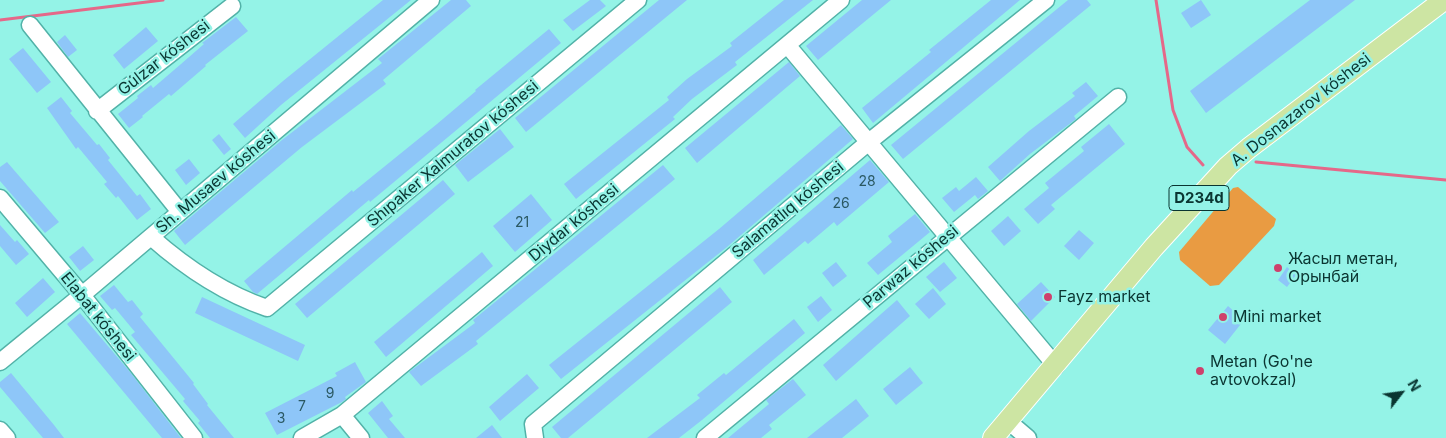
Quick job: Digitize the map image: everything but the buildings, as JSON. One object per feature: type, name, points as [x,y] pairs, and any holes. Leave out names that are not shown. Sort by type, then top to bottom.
[{"type":"main road","name":"A. Dosnazarov kóshesi","points":[[993,438],[1056,366],[1154,247],[1228,166],[1248,148],[1444,0]]},
{"type":"street","name":"Sh. Musaev kóshesi","points":[[0,362],[431,0]]},
{"type":"street","name":"Shıpaker Xalmuratov kóshesi","points":[[151,237],[176,259],[203,278],[242,300],[267,308],[638,0]]},
{"type":"street","name":"Diydar kóshesi","points":[[302,438],[342,415],[841,0]]},
{"type":"street","name":"Salamatlıq kóshesi","points":[[534,431],[870,141],[1046,0]]},
{"type":"street","name":"Gúlzar kóshesi","points":[[97,110],[232,6]]},
{"type":"street","points":[[30,25],[180,212]]},
{"type":"street","points":[[788,46],[870,141],[1056,366]]},
{"type":"street","name":"Parwaz kóshesi","points":[[705,438],[1118,97]]},
{"type":"street","name":"Elabat kóshesi","points":[[0,198],[82,295],[194,438]]},
{"type":"street","points":[[342,415],[362,438]]},
{"type":"street","points":[[1008,421],[1028,438]]},
{"type":"street","points":[[0,430],[7,438]]},
{"type":"shaded area","points":[[1238,187],[1276,219],[1274,226],[1219,285],[1210,286],[1180,260],[1179,252],[1233,188]]},
{"type":"waterway","points":[[0,20],[163,0]]},
{"type":"waterway","points":[[1156,0],[1173,110],[1187,147],[1203,165]]},
{"type":"waterway","points":[[1256,162],[1446,180]]},
{"type":"place","name":"Жасыл метан, Орынбай","points":[[1278,268]]},
{"type":"place","name":"Fayz market","points":[[1048,297]]},
{"type":"place","name":"Mini market","points":[[1223,317]]},
{"type":"place","name":"Metan (Go'ne avtovokzal)","points":[[1200,371]]}]
